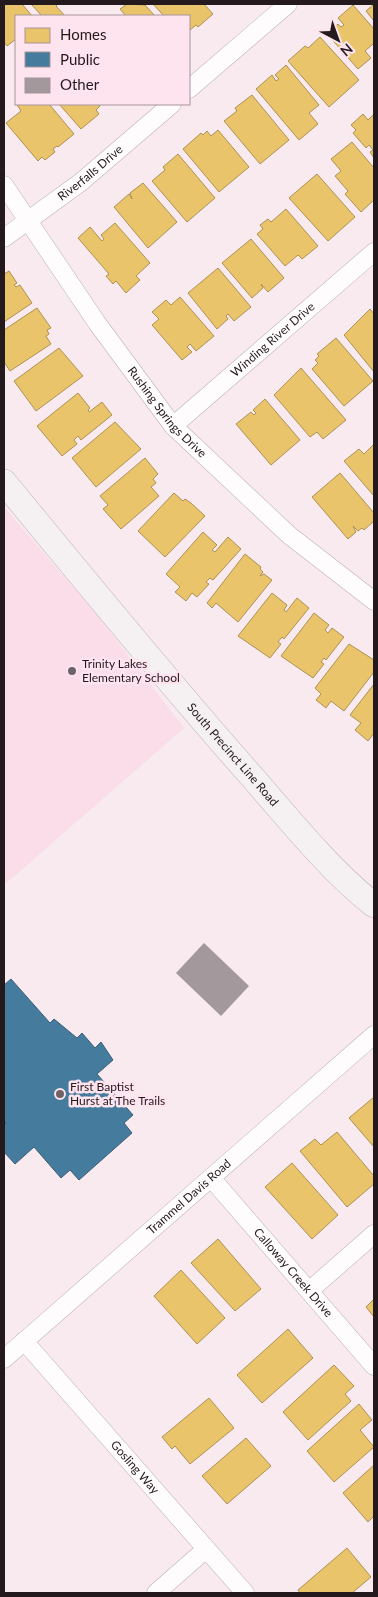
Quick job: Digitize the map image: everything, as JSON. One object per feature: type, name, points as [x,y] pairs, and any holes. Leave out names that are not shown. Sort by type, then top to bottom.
[{"type":"main road","name":"South Precinct Line Road","points":[[4,482],[186,702],[304,836],[363,896],[374,904]]},
{"type":"street","points":[[190,88],[288,4]]},
{"type":"street","name":"Riverfalls Drive","points":[[4,238],[81,182],[171,105]]},
{"type":"street","name":"Rushing Springs Drive","points":[[4,185],[97,323],[174,426],[289,535],[372,595]]},
{"type":"street","name":"Winding River Drive","points":[[174,426],[374,252]]},
{"type":"street","name":"Trammel Davis Road","points":[[4,1359],[212,1179],[374,1035]]},
{"type":"street","name":"Calloway Creek Drive","points":[[212,1179],[374,1366]]},
{"type":"street","points":[[309,1291],[374,1234]]},
{"type":"street","name":"Gosling Way","points":[[24,1342],[245,1593]]},
{"type":"street","points":[[156,1593],[206,1549]]},
{"type":"shaded area","name":"Trinity Lakes Elementary School","points":[[4,507],[97,615],[184,728],[4,885]]},
{"type":"building: Homes","points":[[4,4],[22,4],[31,15],[15,15],[15,40],[7,46],[4,42]]},
{"type":"building: Homes","points":[[31,4],[58,4],[56,6],[64,15],[41,15]]},
{"type":"building: Homes","points":[[127,4],[145,5],[154,15],[125,15],[120,9]]},
{"type":"building: Homes","points":[[153,4],[204,4],[213,14],[198,27],[196,25],[190,30],[190,15],[163,15]]},
{"type":"building: Homes","points":[[374,4],[374,21],[366,11]]},
{"type":"building: Homes","points":[[353,5],[374,29],[374,46],[373,44],[365,51],[371,58],[358,69],[327,34],[338,24],[341,27],[344,25],[338,18]]},
{"type":"building: Homes","points":[[320,37],[359,80],[329,107],[288,61],[305,46],[308,48]]},
{"type":"building: Homes","points":[[286,65],[319,105],[309,113],[318,124],[299,140],[256,89],[272,75],[276,81],[279,79],[275,75]]},
{"type":"building: Homes","points":[[252,95],[289,140],[260,164],[224,121],[237,111],[235,108]]},
{"type":"building: Homes","points":[[17,105],[50,105],[74,134],[53,149],[55,152],[45,160],[42,157],[38,161],[6,123],[21,111]]},
{"type":"building: Homes","points":[[60,105],[100,105],[96,110],[99,114],[81,129]]},
{"type":"building: Homes","points":[[363,114],[368,120],[374,114],[374,158],[370,152],[373,150],[369,145],[366,148],[353,133],[356,130],[351,125]]},
{"type":"building: Homes","points":[[218,130],[249,167],[219,192],[183,149],[201,133],[203,135],[207,131],[211,136]]},
{"type":"building: Homes","points":[[352,142],[374,168],[374,200],[361,212],[345,194],[348,191],[335,176],[341,171],[331,159]]},
{"type":"building: Homes","points":[[178,154],[215,198],[187,222],[152,181],[165,170],[163,167]]},
{"type":"building: Homes","points":[[317,174],[355,217],[328,241],[289,198]]},
{"type":"building: Homes","points":[[143,183],[177,222],[148,248],[114,207],[129,194],[132,199],[130,193]]},
{"type":"building: Homes","points":[[286,209],[318,246],[302,259],[298,255],[285,266],[257,234],[263,229],[260,225],[268,219],[271,222]]},
{"type":"building: Homes","points":[[115,223],[150,263],[136,276],[140,280],[126,293],[116,281],[113,284],[106,276],[109,274],[78,238],[90,227],[102,241],[104,239],[101,235]]},
{"type":"building: Homes","points":[[251,239],[284,278],[268,292],[261,284],[263,288],[252,298],[222,263]]},
{"type":"building: Homes","points":[[218,268],[251,307],[234,321],[228,314],[226,316],[228,319],[217,329],[188,293]]},
{"type":"building: Homes","points":[[9,271],[17,283],[14,285],[16,287],[20,285],[32,303],[4,322],[4,274]]},
{"type":"building: Homes","points":[[180,297],[214,336],[196,351],[190,344],[187,347],[192,352],[182,360],[152,325],[159,319],[152,312],[166,300],[171,305]]},
{"type":"building: Homes","points":[[37,308],[51,328],[47,330],[49,334],[46,336],[51,344],[10,371],[4,362],[4,330]]},
{"type":"building: Homes","points":[[370,309],[374,314],[374,372],[344,335]]},
{"type":"building: Homes","points":[[336,338],[373,381],[344,406],[312,369],[318,363],[315,360],[319,356],[317,354]]},
{"type":"building: Homes","points":[[59,348],[83,376],[36,411],[14,381]]},
{"type":"building: Homes","points":[[301,368],[346,420],[323,439],[317,432],[310,437],[274,395]]},
{"type":"building: Homes","points":[[78,393],[90,408],[89,412],[102,402],[112,415],[81,440],[78,436],[74,440],[77,444],[62,456],[37,426]]},
{"type":"building: Homes","points":[[265,399],[300,440],[271,465],[236,424],[251,412],[254,415],[256,413],[253,410]]},
{"type":"building: Homes","points":[[115,422],[141,449],[96,487],[72,458]]},
{"type":"building: Homes","points":[[374,444],[374,496],[344,461],[359,449],[364,454]]},
{"type":"building: Homes","points":[[145,458],[158,474],[153,479],[156,483],[151,487],[159,496],[121,529],[103,509],[108,505],[100,496]]},
{"type":"building: Homes","points":[[340,473],[374,513],[374,521],[364,530],[362,528],[358,531],[353,526],[356,532],[348,539],[312,497]]},
{"type":"building: Homes","points":[[174,493],[183,501],[185,499],[191,503],[205,516],[165,557],[138,531]]},
{"type":"building: Homes","points":[[203,532],[217,545],[212,550],[215,552],[228,537],[241,549],[213,580],[210,578],[206,582],[209,584],[197,597],[192,593],[186,601],[175,592],[180,587],[166,574]]},
{"type":"building: Homes","points":[[245,554],[261,567],[260,569],[263,572],[260,576],[264,574],[272,580],[238,622],[216,603],[212,608],[207,603]]},
{"type":"building: Homes","points":[[272,593],[287,605],[284,610],[286,612],[297,598],[309,608],[284,639],[282,637],[278,642],[281,644],[270,658],[238,636]]},
{"type":"building: Homes","points":[[314,613],[329,625],[325,630],[328,633],[332,628],[344,637],[326,660],[324,658],[321,662],[324,664],[313,678],[281,656]]},
{"type":"building: Homes","points":[[349,644],[374,660],[374,672],[344,711],[331,701],[326,708],[316,700],[321,694],[315,688]]},
{"type":"building: Homes","points":[[374,684],[374,733],[368,741],[355,730],[361,723],[350,715]]},
{"type":"building: Homes","points":[[374,1097],[374,1147],[349,1118]]},
{"type":"building: Homes","points":[[337,1132],[374,1176],[374,1184],[347,1207],[300,1151],[315,1139],[321,1145]]},
{"type":"building: Homes","points":[[292,1163],[338,1215],[312,1239],[265,1187]]},
{"type":"building: Homes","points":[[218,1239],[261,1289],[235,1311],[191,1263]]},
{"type":"building: Homes","points":[[181,1270],[225,1318],[197,1344],[154,1296]]},
{"type":"building: Homes","points":[[374,1299],[374,1317],[366,1307]]},
{"type":"building: Homes","points":[[288,1329],[313,1358],[262,1403],[237,1375]]},
{"type":"building: Homes","points":[[334,1365],[354,1386],[345,1394],[351,1401],[308,1440],[283,1412]]},
{"type":"building: Homes","points":[[209,1398],[234,1428],[190,1464],[175,1446],[172,1449],[162,1437]]},
{"type":"building: Homes","points":[[359,1404],[372,1420],[360,1430],[374,1447],[334,1482],[307,1451]]},
{"type":"building: Homes","points":[[246,1438],[271,1466],[227,1504],[202,1476]]},
{"type":"building: Homes","points":[[374,1465],[374,1516],[368,1522],[343,1493]]},
{"type":"building: Homes","points":[[347,1548],[371,1577],[352,1593],[300,1593],[298,1590]]},
{"type":"building: Public","name":"First Baptist Hurst at The Trails","points":[[11,979],[50,1023],[54,1019],[77,1038],[82,1033],[95,1048],[101,1042],[113,1060],[97,1074],[133,1115],[124,1123],[132,1133],[79,1180],[70,1170],[61,1178],[34,1147],[15,1164],[4,1152],[4,1125],[6,1123],[4,1121],[4,985]]},
{"type":"building: Other","points":[[204,943],[249,986],[221,1016],[176,973]]},
{"type":"place","name":"Trinity Lakes Elementary School","points":[[72,671]]},
{"type":"place","name":"First Baptist Hurst at The Trails","points":[[60,1094]]}]
